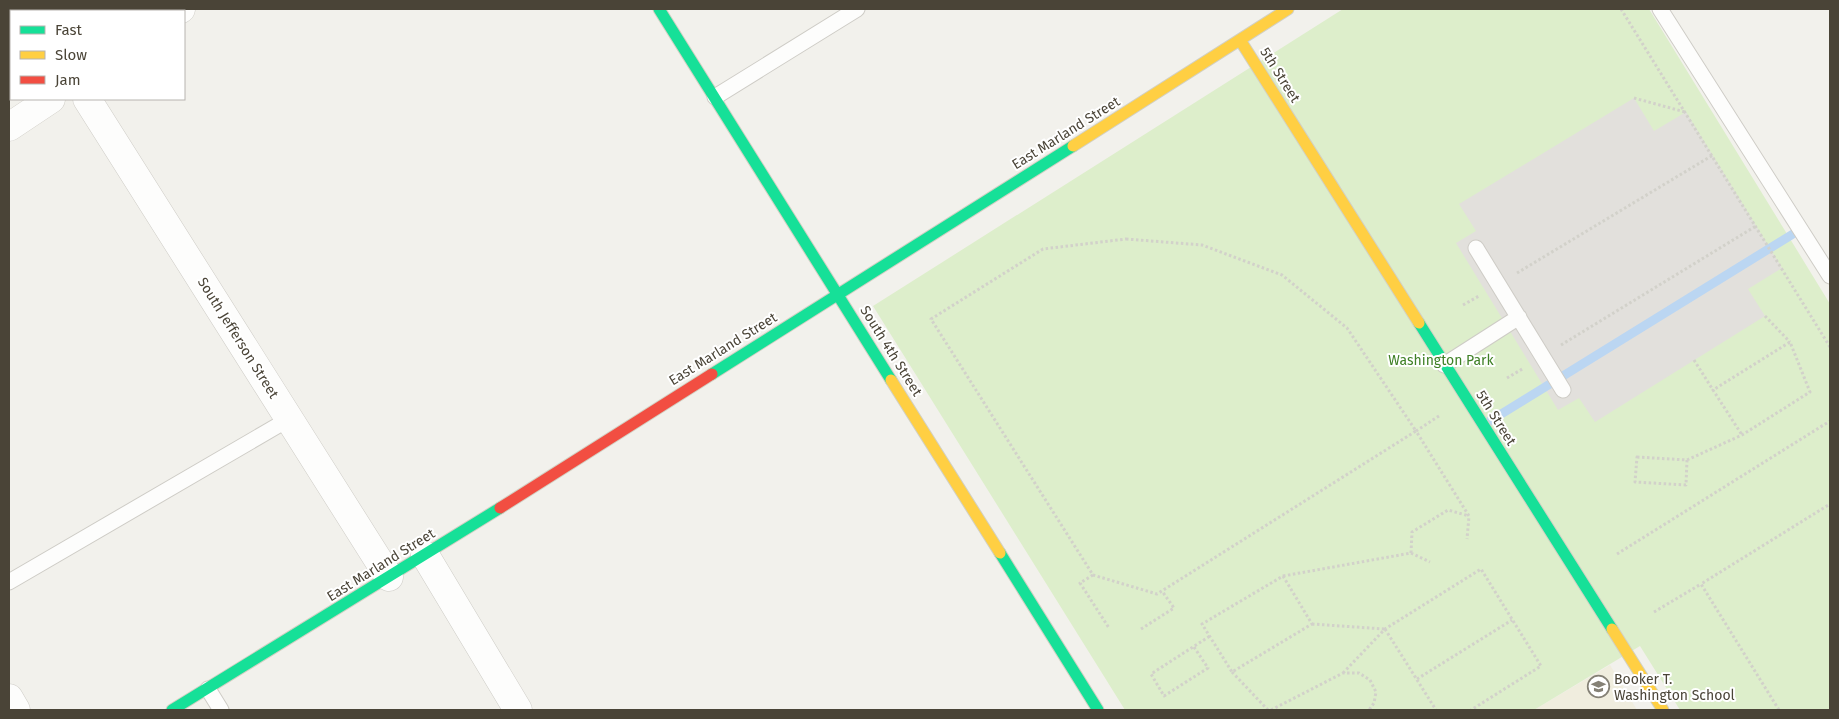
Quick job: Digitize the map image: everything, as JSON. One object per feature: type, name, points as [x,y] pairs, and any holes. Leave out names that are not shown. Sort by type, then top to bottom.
[{"type":"street","name":"South 4th Street","points":[[659,9],[838,295],[1092,708]]},
{"type":"street","name":"East Marland Street","points":[[172,710],[389,578],[1288,9]]},
{"type":"street","name":"5th Street","points":[[1240,40],[1663,710]]},
{"type":"street","points":[[9,127],[50,100]]},
{"type":"street","name":"South Jefferson Street","points":[[88,100],[389,578]]},
{"type":"street","points":[[425,555],[518,710]]},
{"type":"street","points":[[9,698],[16,710]]},
{"type":"lane","points":[[715,97],[857,9]]},
{"type":"lane","points":[[1660,9],[1830,276]]},
{"type":"lane","points":[[1476,248],[1563,390]]},
{"type":"lane","points":[[1444,365],[1519,318]]},
{"type":"lane","points":[[9,582],[289,418]]},
{"type":"lane","points":[[208,688],[222,710]]},
{"type":"path","points":[[1621,9],[1713,155],[1830,348]]},
{"type":"path","points":[[1634,98],[1686,112]]},
{"type":"path","points":[[1463,306],[1713,155]]},
{"type":"path","points":[[1508,378],[1756,226]]},
{"type":"path","points":[[1438,416],[1416,431],[1157,594],[1093,575],[930,319],[1043,249],[1126,239],[1202,246],[1282,275],[1347,328],[1416,431],[1469,516],[1467,540]]},
{"type":"path","points":[[1687,460],[1686,485],[1635,482],[1637,457],[1687,460],[1742,434],[1810,392],[1790,342],[1765,316]]},
{"type":"path","points":[[1713,390],[1790,342]]},
{"type":"path","points":[[1694,360],[1742,434]]},
{"type":"path","points":[[1617,554],[1830,421]]},
{"type":"path","points":[[1654,612],[1830,504]]},
{"type":"path","points":[[1411,553],[1412,532],[1448,510],[1469,516]]},
{"type":"path","points":[[1430,562],[1411,553],[1283,576],[1202,624],[1232,672],[1269,710],[1343,673],[1385,629],[1481,569],[1541,666],[1472,710]]},
{"type":"path","points":[[1093,575],[1080,583],[1109,628]]},
{"type":"path","points":[[1283,576],[1312,624]]},
{"type":"path","points":[[1701,584],[1779,710]]},
{"type":"path","points":[[1141,629],[1174,608],[1162,591]]},
{"type":"path","points":[[1416,679],[1512,620]]},
{"type":"path","points":[[1232,672],[1312,624],[1385,629]]},
{"type":"path","points":[[1385,629],[1436,710]]},
{"type":"path","points":[[1194,647],[1208,668],[1164,696],[1151,674],[1210,636]]},
{"type":"path","points":[[1343,673],[1359,673],[1370,680],[1376,692],[1374,703],[1369,710]]},
{"type":"shaded area","points":[[1634,98],[1654,131],[1686,112],[1782,268],[1748,289],[1765,316],[1595,422],[1579,398],[1558,410],[1456,243],[1476,231],[1459,204]]},
{"type":"shaded area","name":"Booker T. Washington School","points":[[1610,665],[1637,710],[1534,710]]},
{"type":"green space","name":"Washington Park","points":[[1343,9],[1649,9],[1830,304],[1830,710],[1680,710],[1640,646],[1534,710],[1125,710],[873,306]]},
{"type":"waterway","points":[[1485,424],[1801,229]]},
{"type":"traffic: fast","points":[[659,9],[891,380]]},
{"type":"traffic: fast","points":[[712,374],[1073,146]]},
{"type":"traffic: fast","points":[[1419,323],[1612,629]]},
{"type":"traffic: fast","points":[[172,710],[500,508]]},
{"type":"traffic: fast","points":[[1000,553],[1098,710]]},
{"type":"traffic: slow","points":[[1073,146],[1288,9]]},
{"type":"traffic: slow","points":[[1240,40],[1419,323]]},
{"type":"traffic: slow","points":[[891,380],[1000,553]]},
{"type":"traffic: slow","points":[[1612,629],[1663,710]]},
{"type":"traffic: jam","points":[[500,508],[712,374]]},
{"type":"place","name":"Booker T. Washington School","points":[[1598,687]]}]
